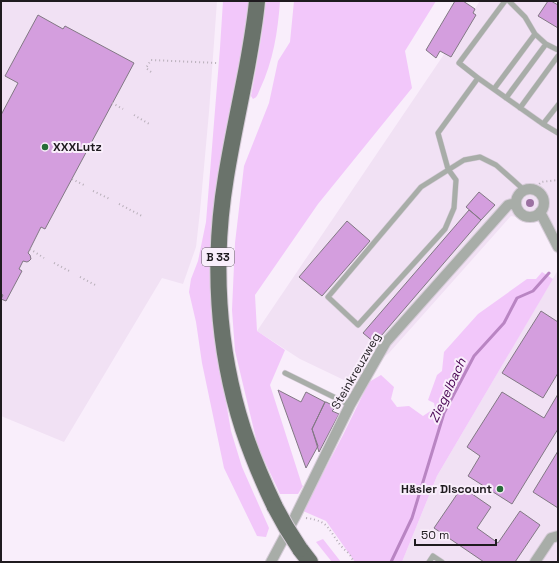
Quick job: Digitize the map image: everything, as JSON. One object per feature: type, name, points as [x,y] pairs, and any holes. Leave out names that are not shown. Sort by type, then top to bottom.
[{"type":"main road","name":"B 33","points":[[257,1],[253,35],[222,205],[219,248],[220,319],[235,402],[252,456],[275,507],[286,527],[310,562]]},
{"type":"street","points":[[524,190],[534,190],[539,192],[542,197],[544,202],[543,208],[536,216],[525,216],[516,209],[516,198],[519,193],[524,190]]},
{"type":"street","name":"Steinkreuzweg","points":[[271,562],[295,517],[350,405],[386,342],[508,205],[516,203]]},
{"type":"street","points":[[540,212],[558,247]]},
{"type":"street","points":[[535,562],[551,538],[558,536]]},
{"type":"lane","points":[[505,1],[459,63],[520,108],[558,133]]},
{"type":"lane","points":[[509,1],[525,17],[535,34],[546,44],[558,50]]},
{"type":"lane","points":[[494,89],[535,34]]},
{"type":"lane","points":[[506,98],[546,44]]},
{"type":"lane","points":[[520,108],[558,56]]},
{"type":"lane","points":[[478,78],[438,133],[448,169],[456,180],[454,208],[445,229],[358,325],[328,297],[421,187],[448,169],[464,160],[480,157],[496,165],[524,190]]},
{"type":"lane","points":[[543,124],[558,105]]},
{"type":"lane","points":[[285,373],[350,405]]},
{"type":"lane","points":[[429,562],[433,556],[442,562]]},
{"type":"path","points":[[151,72],[146,68],[151,60],[216,62]]},
{"type":"path","points":[[112,103],[123,109]]},
{"type":"path","points":[[134,115],[151,125]]},
{"type":"path","points":[[72,179],[84,185]]},
{"type":"path","points":[[534,190],[541,182],[558,180]]},
{"type":"path","points":[[93,191],[110,200]]},
{"type":"path","points":[[119,204],[142,216]]},
{"type":"path","points":[[30,249],[44,258]]},
{"type":"path","points":[[54,263],[71,272]]},
{"type":"path","points":[[80,277],[97,286]]},
{"type":"path","points":[[295,517],[315,519],[325,524],[342,547],[349,553],[354,562]]},
{"type":"shaded area","points":[[1,1],[217,1],[209,112],[196,247],[183,284],[162,278],[64,442],[1,416]]},
{"type":"shaded area","points":[[223,1],[250,1],[250,8],[215,213],[210,284],[215,336],[231,431],[242,467],[269,528],[266,537],[257,536],[224,468],[189,292],[191,279],[198,261],[206,222]]},
{"type":"shaded area","points":[[266,1],[280,1],[278,24],[272,57],[265,79],[258,95],[253,99],[251,96]]},
{"type":"shaded area","points":[[294,1],[436,1],[405,51],[412,88],[318,204],[255,295],[257,331],[285,350],[270,385],[303,486],[298,494],[280,494],[258,447],[235,351],[232,310],[235,243],[244,166],[269,103],[278,61],[290,42]]},
{"type":"shaded area","points":[[480,1],[558,1],[558,257],[540,222],[511,216],[389,353],[358,377],[346,381],[300,359],[257,331]]},
{"type":"shaded area","points":[[558,270],[558,562],[402,562],[437,476]]},
{"type":"shaded area","points":[[542,272],[553,279],[437,476],[402,562],[355,562],[326,521],[303,511],[369,382],[381,375],[394,387],[391,399],[397,407],[409,406],[423,416],[435,408],[434,403],[428,400],[437,375],[442,371],[444,352],[478,314],[527,279],[536,279]]},
{"type":"shaded area","points":[[323,539],[341,562],[332,562],[316,542]]},
{"type":"building","points":[[455,1],[463,1],[475,9],[473,13],[476,15],[451,57],[440,51],[436,58],[426,50]]},
{"type":"building","points":[[548,1],[558,5],[558,28],[538,16]]},
{"type":"building","name":"XXXLutz","points":[[38,15],[63,29],[65,26],[134,63],[45,229],[41,227],[28,253],[31,259],[27,262],[23,261],[19,269],[22,271],[6,301],[1,299],[3,295],[1,294],[1,115],[18,83],[5,76]]},
{"type":"building","points":[[479,192],[495,205],[481,220],[466,207]]},
{"type":"building","points":[[469,210],[481,220],[375,343],[363,333]]},
{"type":"building","points":[[347,221],[370,241],[322,296],[299,277]]},
{"type":"building","points":[[541,311],[558,322],[558,373],[543,398],[502,373]]},
{"type":"building","points":[[278,390],[301,402],[306,392],[325,402],[312,429],[318,446],[306,468]]},
{"type":"building","points":[[502,392],[544,418],[558,394],[558,429],[512,504],[468,476],[480,456],[467,447]]},
{"type":"building","points":[[325,402],[332,405],[331,407],[334,409],[332,411],[339,414],[319,452],[312,429]]},
{"type":"building","points":[[558,451],[558,508],[533,492]]},
{"type":"building","points":[[462,487],[491,507],[477,528],[498,543],[520,511],[540,525],[515,562],[484,562],[434,528]]},
{"type":"waterway","name":"Ziegelbach","points":[[391,562],[412,518],[444,413],[474,356],[504,323],[517,298],[533,291],[549,273]]},
{"type":"place","name":"XXXLutz","points":[[45,147]]},
{"type":"place","name":"Häsler Discount","points":[[500,489]]}]
